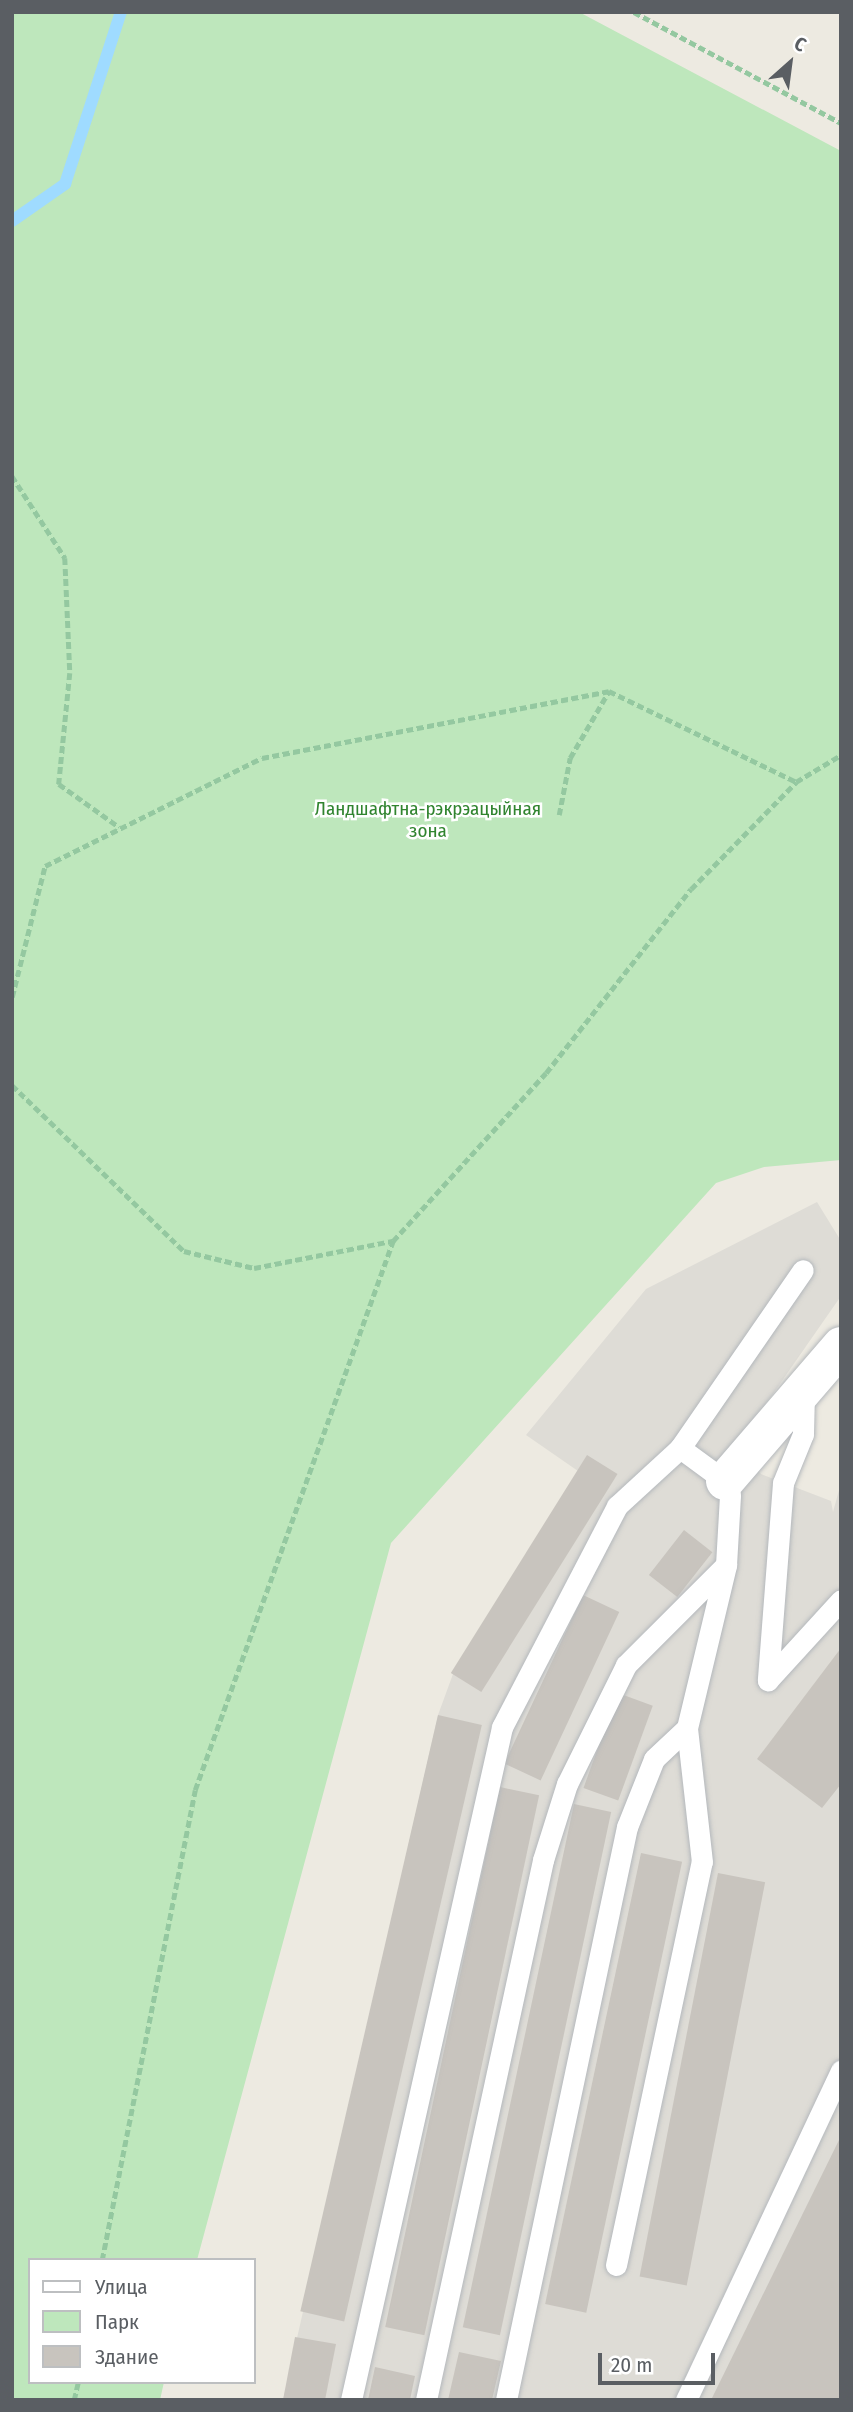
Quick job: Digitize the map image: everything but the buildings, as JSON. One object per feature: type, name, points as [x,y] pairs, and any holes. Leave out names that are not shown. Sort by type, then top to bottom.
[{"type":"street","points":[[725,1481],[841,1346]]},
{"type":"lane","points":[[351,2400],[502,1727],[617,1506],[680,1448],[803,1270]]},
{"type":"lane","points":[[804,1386],[803,1434],[783,1483],[768,1680],[841,1600]]},
{"type":"lane","points":[[616,2265],[702,1862],[687,1728],[726,1565],[730,1495],[725,1481],[680,1448]]},
{"type":"lane","points":[[426,2400],[543,1860],[567,1784],[626,1665],[726,1565]]},
{"type":"lane","points":[[506,2400],[627,1826],[654,1759],[687,1728]]},
{"type":"lane","points":[[686,2400],[840,2075]]},
{"type":"path","points":[[634,12],[841,123]]},
{"type":"path","points":[[12,477],[65,558],[70,673],[59,784],[119,827]]},
{"type":"path","points":[[559,815],[570,758],[609,691]]},
{"type":"path","points":[[12,997],[45,866],[262,758],[609,691],[796,782]]},
{"type":"path","points":[[102,2258],[195,1790],[393,1241],[546,1073],[691,889],[796,782],[841,755]]},
{"type":"path","points":[[12,1085],[184,1251],[254,1268],[393,1241]]},
{"type":"shaded area","points":[[817,1202],[841,1241],[841,1296],[736,1447],[761,1474],[831,1501],[833,1512],[841,1483],[841,2400],[283,2400],[438,1715],[453,1674],[578,1471],[526,1435],[646,1289]]},
{"type":"green space","name":"Ландшафтна-рэкрэацыйная зона","points":[[12,12],[579,12],[841,151],[841,1160],[764,1167],[716,1183],[391,1543],[198,2258],[28,2258],[28,2384],[164,2384],[160,2400],[12,2400]]},
{"type":"waterway","points":[[12,221],[65,184],[121,12]]}]
